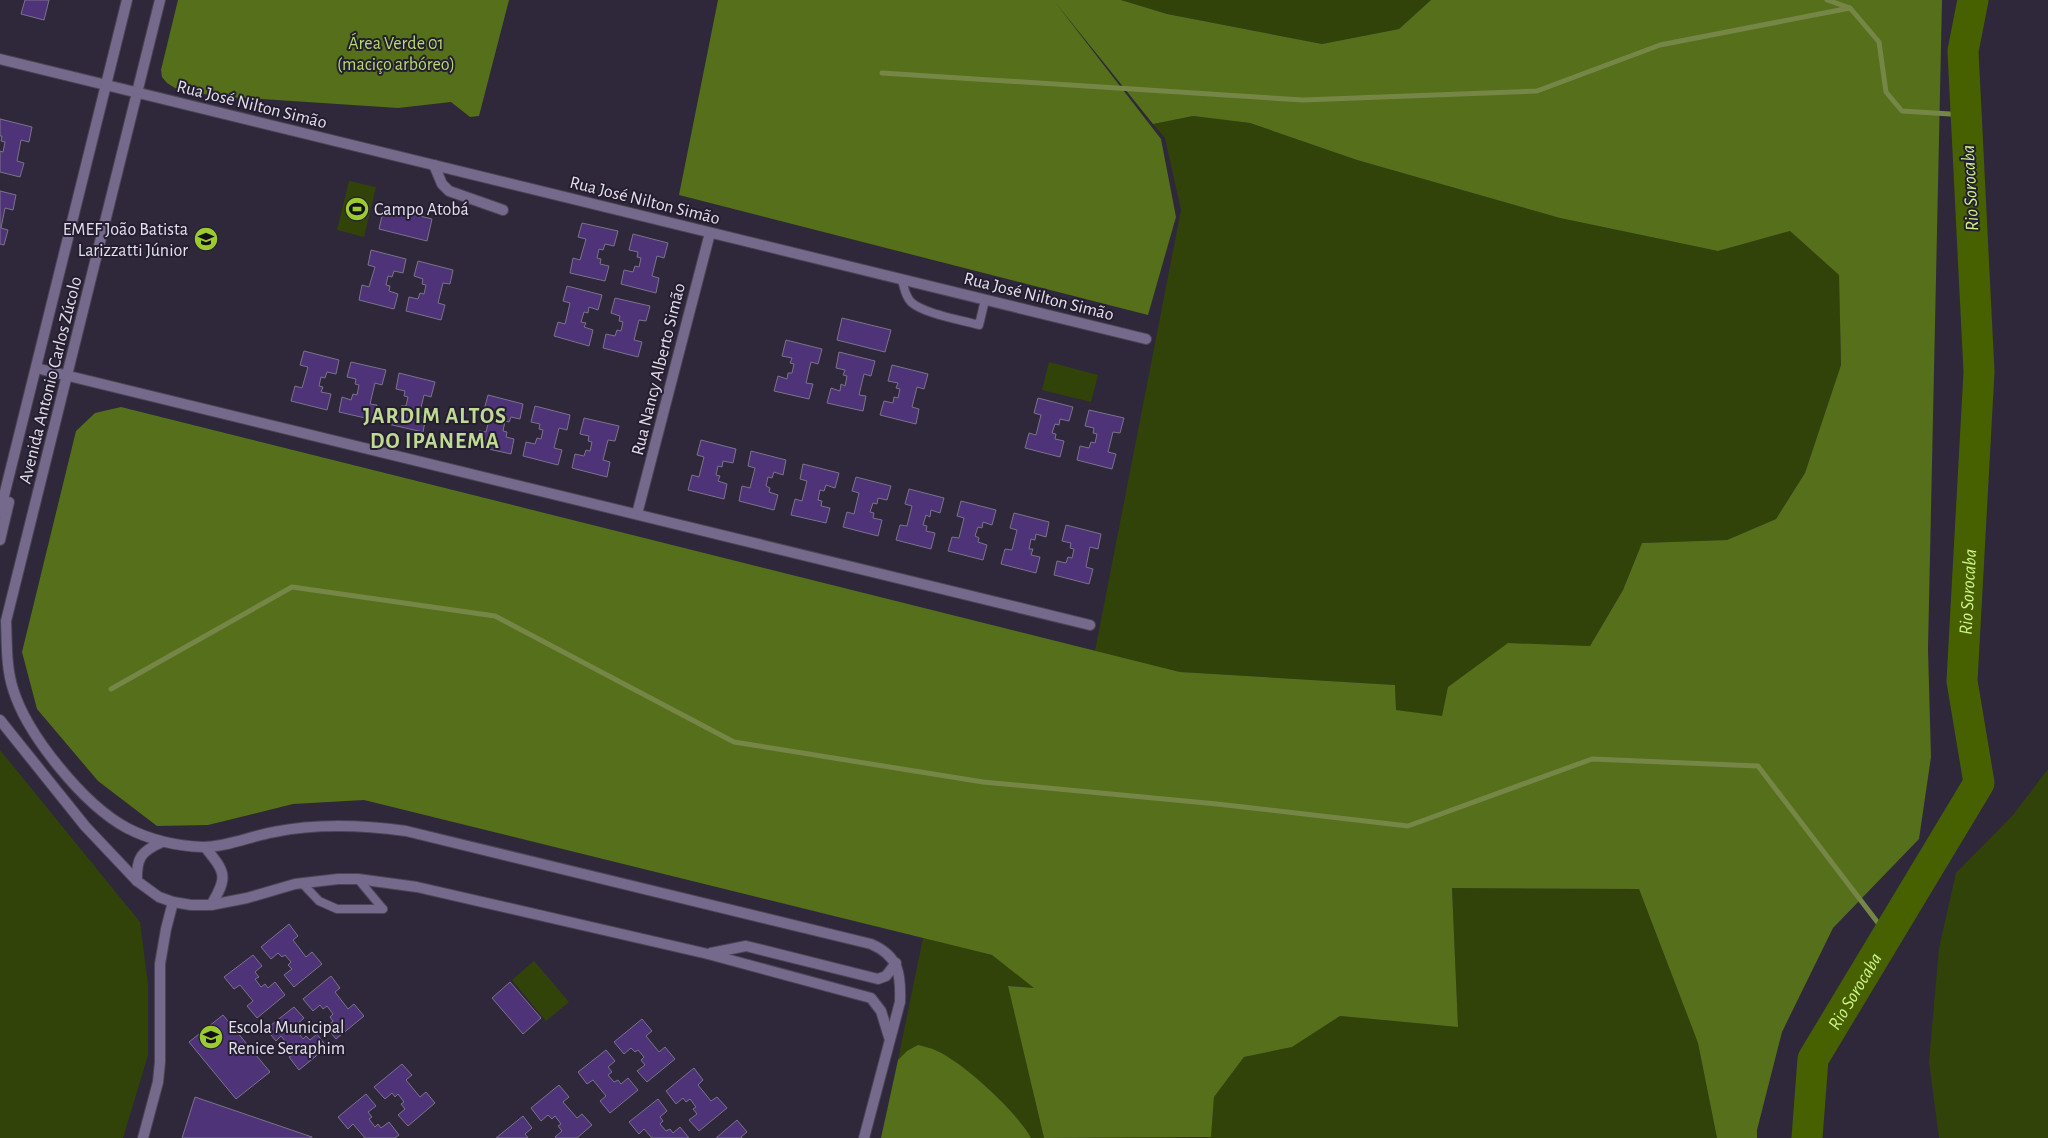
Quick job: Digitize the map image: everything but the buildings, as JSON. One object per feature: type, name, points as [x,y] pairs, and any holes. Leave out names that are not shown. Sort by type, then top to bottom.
[{"type":"street","name":"Avenida Antonio Carlos Zúcolo","points":[[0,512],[128,0]]},
{"type":"street","name":"Avenida Antonio Carlos Zúcolo","points":[[160,0],[68,376],[3,623],[9,674],[22,712],[34,735],[85,795],[112,818],[133,831],[162,842]]},
{"type":"street","name":"Rua José Nilton Simão","points":[[0,60],[1146,339]]},
{"type":"street","points":[[434,165],[442,184],[449,191],[503,210]]},
{"type":"street","name":"Rua Nancy Alberto Simão","points":[[637,514],[710,233]]},
{"type":"street","points":[[36,368],[1090,625]]},
{"type":"street","name":"Avenida Antonio Carlos Zúcolo","points":[[0,540],[10,502],[6,487]]},
{"type":"street","points":[[0,720],[85,826],[137,881],[159,897],[190,905],[211,905],[247,898],[302,883],[338,879],[358,879],[417,887],[708,954],[870,998],[882,1011],[890,1038]]},
{"type":"street","points":[[137,881],[138,861],[142,854],[162,842],[205,847],[274,832],[324,826],[355,825],[406,831],[871,944],[889,954],[896,963],[900,1002],[864,1138]]},
{"type":"street","points":[[205,847],[215,860],[223,877],[222,884],[211,905]]},
{"type":"street","points":[[143,1138],[158,1082],[161,1046],[160,964],[173,902]]},
{"type":"street","points":[[708,954],[746,946],[878,979],[886,976],[896,963]]},
{"type":"lane","points":[[902,280],[906,294],[920,308],[979,325],[986,300]]},
{"type":"lane","points":[[302,883],[319,901],[337,909],[383,909],[358,879]]},
{"type":"green space","name":"Área Verde 01 (maciço arbóreo)","points":[[178,0],[509,0],[479,116],[470,117],[451,102],[398,108],[214,96],[175,88],[162,77],[161,70]]},
{"type":"green space","points":[[718,0],[1121,0],[1167,14],[1322,44],[1399,29],[1431,0],[1942,0],[1928,649],[1931,757],[1919,839],[1833,928],[1782,1032],[1757,1130],[1757,1138],[1717,1138],[1698,1043],[1639,889],[1452,888],[1458,1027],[1340,1016],[1292,1047],[1244,1057],[1214,1097],[1211,1137],[1044,1138],[1008,986],[1034,988],[992,955],[364,800],[293,804],[208,825],[157,826],[98,781],[37,709],[22,652],[76,431],[95,413],[121,407],[1180,672],[1395,685],[1396,710],[1442,716],[1448,687],[1508,643],[1590,646],[1623,590],[1642,543],[1727,540],[1776,519],[1805,473],[1841,365],[1839,275],[1790,231],[1718,251],[1560,218],[1357,160],[1250,123],[1193,116],[1153,124],[1055,2],[1161,139],[1176,217],[1148,315],[679,195]]},
{"type":"green space","points":[[1121,0],[1431,0],[1399,29],[1322,44],[1167,14]]},
{"type":"green space","points":[[1193,116],[1250,123],[1357,160],[1560,218],[1718,251],[1790,231],[1839,275],[1841,365],[1805,473],[1776,519],[1727,540],[1642,543],[1623,590],[1590,646],[1508,643],[1442,717],[1396,710],[1395,685],[1180,672],[1095,651],[1181,210],[1165,138],[1153,124]]},
{"type":"green space","name":"Campo Atobá","points":[[349,181],[376,187],[364,237],[337,230]]},
{"type":"green space","points":[[1049,362],[1098,375],[1091,402],[1042,390]]},
{"type":"green space","points":[[0,750],[140,922],[148,985],[148,1055],[123,1138],[0,1138]]},
{"type":"green space","points":[[2048,769],[2048,1138],[1939,1138],[1929,1062],[1939,948],[1956,873],[2013,815]]},
{"type":"green space","points":[[1452,888],[1639,889],[1698,1043],[1717,1138],[1204,1138],[1211,1137],[1214,1097],[1244,1057],[1292,1047],[1340,1016],[1458,1027]]},
{"type":"green space","points":[[923,938],[992,955],[1035,988],[1008,986],[1044,1138],[1031,1138],[1010,1111],[983,1084],[955,1062],[898,1060]]},
{"type":"green space","points":[[534,961],[569,1002],[546,1021],[512,980]]},
{"type":"green space","points":[[918,1045],[933,1049],[948,1057],[975,1077],[1014,1115],[1031,1138],[881,1138],[898,1060],[907,1051]]},
{"type":"waterway","points":[[1827,0],[1850,8],[1879,42],[1886,92],[1902,111],[1966,115]]},
{"type":"waterway","name":"Rio Sorocaba","points":[[1807,1138],[1813,1059],[1979,783],[1962,681],[1979,372],[1963,51],[1973,0]]},
{"type":"waterway","points":[[882,73],[1303,100],[1537,91],[1660,45],[1850,8]]},
{"type":"waterway","points":[[111,689],[292,587],[495,616],[734,742],[983,782],[1217,804],[1408,826],[1592,759],[1758,766],[1888,936]]},
{"type":"place","name":"Campo Atobá","points":[[357,209]]},
{"type":"place","name":"EMEF João Batista Larizzatti Júnior","points":[[206,239]]},
{"type":"place","name":"Escola Municipal Renice Seraphim","points":[[211,1037]]},
{"type":"district","name":"JARDIM ALTOS DO IPANEMA","points":[[435,428]]}]
